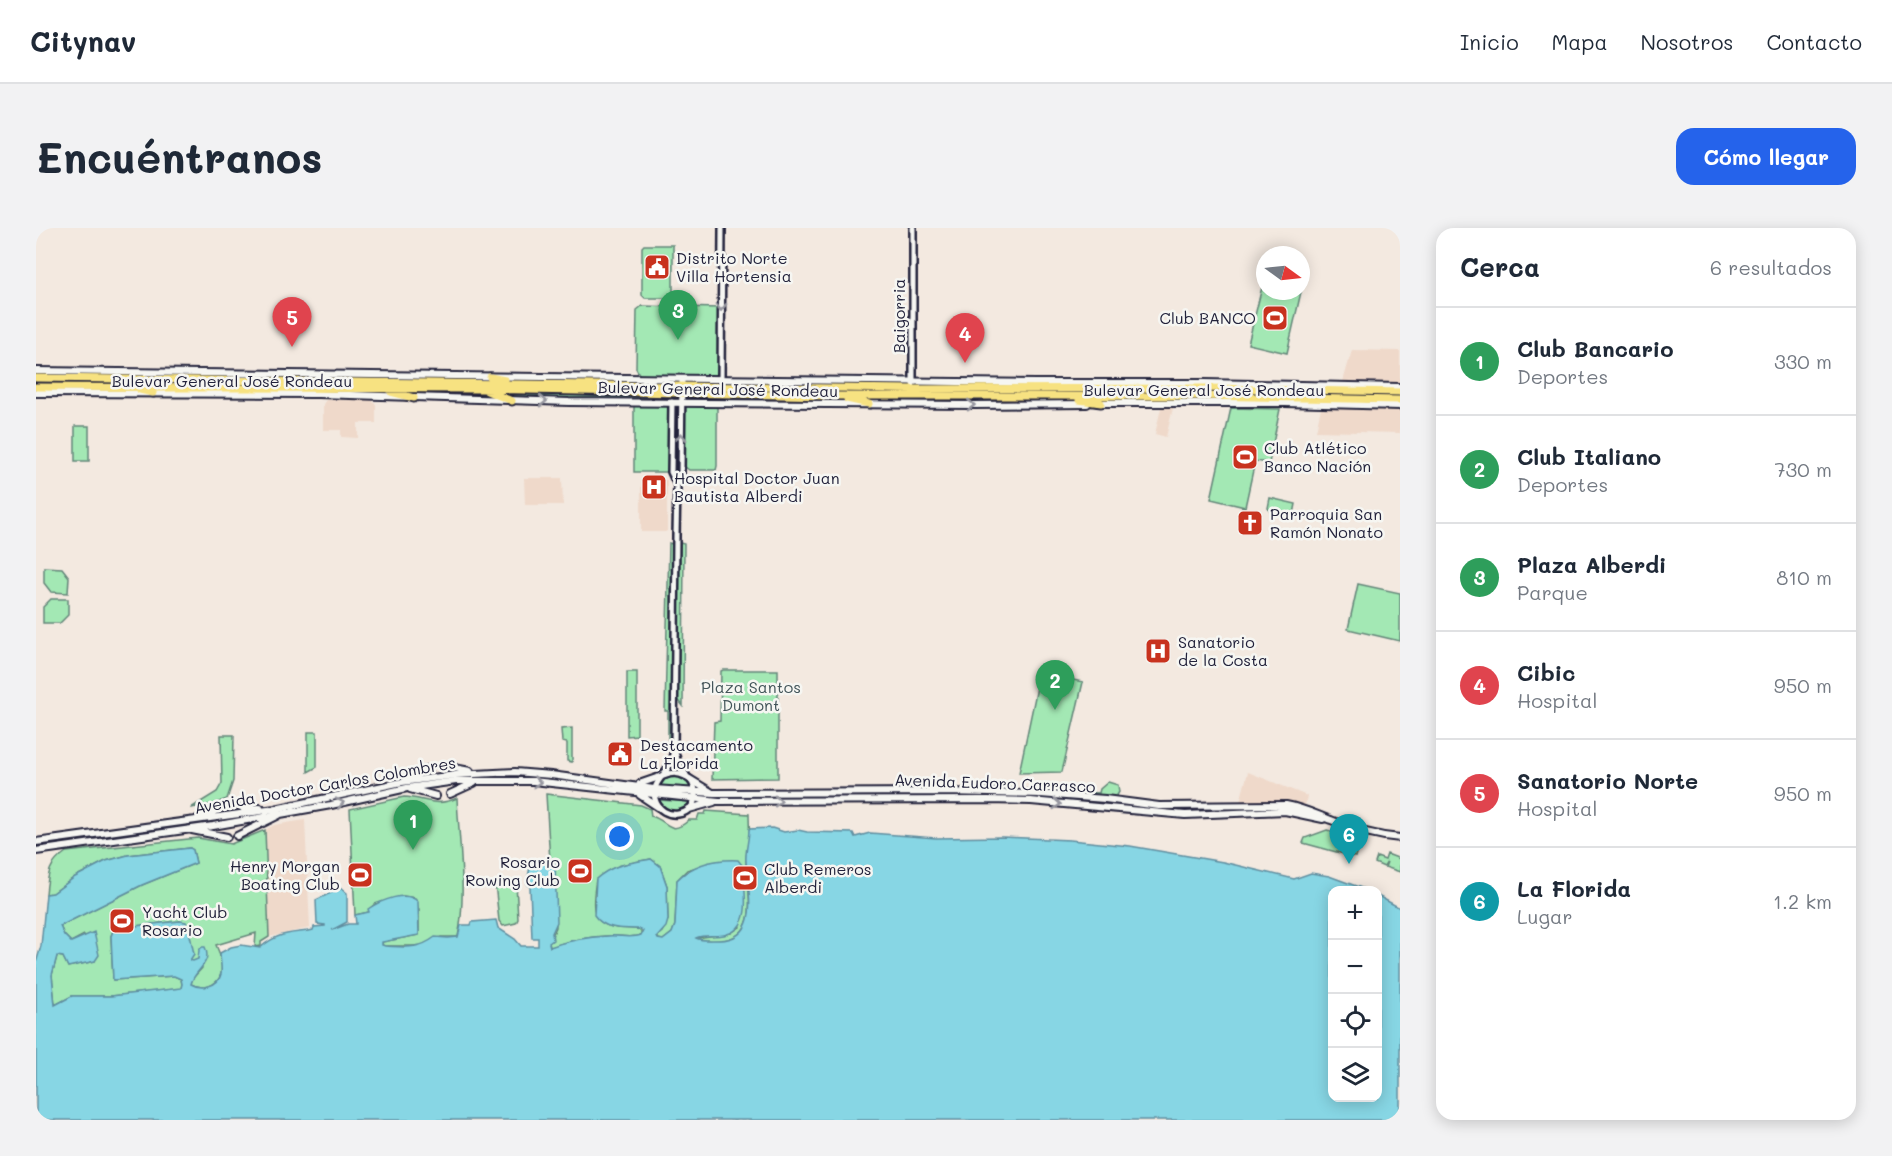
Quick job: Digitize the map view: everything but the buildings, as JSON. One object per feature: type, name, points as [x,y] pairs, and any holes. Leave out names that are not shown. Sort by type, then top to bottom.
[{"type":"main road","name":"Bulevar General José Rondeau","points":[[36,372],[490,377],[682,386]]},
{"type":"main road","points":[[36,372],[56,378]]},
{"type":"main road","points":[[297,375],[316,381]]},
{"type":"main road","points":[[490,377],[519,384]]},
{"type":"main road","name":"Bulevar General José Rondeau","points":[[36,378],[682,386],[913,385],[986,382],[1190,383],[1397,397]]},
{"type":"main road","name":"Bulevar General José Rondeau","points":[[721,386],[774,380],[996,388],[1207,388],[1397,397]]},
{"type":"main road","points":[[774,380],[797,386]]},
{"type":"main road","points":[[986,382],[996,388]]},
{"type":"main road","points":[[1190,383],[1207,388]]},
{"type":"main road","name":"Bulevar General José Rondeau","points":[[36,387],[481,389],[682,386]]},
{"type":"main road","name":"Bulevar General José Rondeau","points":[[721,386],[912,400],[1101,404],[1334,404],[1397,397]]},
{"type":"main road","points":[[126,387],[153,393]]},
{"type":"main road","points":[[377,389],[414,398]]},
{"type":"main road","points":[[481,389],[512,401]]},
{"type":"main road","name":"Bulevar General José Rondeau","points":[[36,393],[329,394],[512,401],[869,404],[912,400],[1059,396],[1397,397]]},
{"type":"main road","points":[[833,396],[869,404]]},
{"type":"main road","points":[[1059,396],[1101,404]]},
{"type":"main road","points":[[1308,397],[1334,404]]},
{"type":"main road","points":[[449,767],[479,777]]},
{"type":"main road","points":[[402,782],[428,769]]},
{"type":"main road","name":"Avenida Doctor Carlos Colombres","points":[[36,851],[331,805],[407,788],[479,777],[533,773],[632,785],[654,792]]},
{"type":"main road","name":"Avenida Doctor Carlos Colombres","points":[[36,842],[276,809],[402,782],[455,775],[637,793],[654,792]]},
{"type":"main road","points":[[450,794],[479,777]]},
{"type":"main road","points":[[632,785],[663,777]]},
{"type":"main road","points":[[688,777],[714,793]]},
{"type":"main road","points":[[407,788],[436,796]]},
{"type":"main road","name":"Avenida Eudoro Carrasco","points":[[654,792],[719,801],[987,800],[1030,801],[1185,814],[1285,811],[1398,838]]},
{"type":"main road","points":[[637,793],[658,807]]},
{"type":"main road","name":"Avenida Eudoro Carrasco","points":[[695,796],[714,793],[1040,794],[1159,806],[1286,805],[1301,808],[1331,821]]},
{"type":"main road","points":[[689,809],[719,801]]},
{"type":"main road","points":[[243,808],[276,809]]},
{"type":"main road","points":[[190,822],[215,811]]},
{"type":"main road","points":[[237,836],[282,813]]},
{"type":"main road","points":[[185,829],[227,837]]},
{"type":"street","points":[[720,403],[722,228]]},
{"type":"street","name":"Baigorria","points":[[912,400],[913,228]]},
{"type":"street","points":[[674,748],[678,762],[693,784],[695,796],[689,809],[684,813],[673,815],[667,814],[658,807],[654,792],[668,768],[674,748],[677,485],[681,472],[682,386]]},
{"type":"street","points":[[672,402],[671,472],[677,485]]},
{"type":"street","points":[[663,777],[679,773],[688,777]]},
{"type":"shaded area","points":[[1352,350],[1400,351],[1400,433],[1316,431],[1322,403],[1342,385]]},
{"type":"shaded area","points":[[326,400],[372,400],[376,405],[376,423],[358,423],[358,438],[341,437],[341,430],[323,430],[323,404]]},
{"type":"shaded area","points":[[1161,408],[1173,408],[1166,437],[1155,434]]},
{"type":"shaded area","points":[[524,478],[562,478],[563,505],[525,505]]},
{"type":"shaded area","points":[[641,479],[667,480],[667,531],[665,532],[641,532]]},
{"type":"shaded area","points":[[1248,772],[1307,796],[1305,806],[1278,802],[1240,802]]},
{"type":"shaded area","points":[[305,820],[310,928],[269,937],[265,830],[274,825]]},
{"type":"green space","points":[[644,245],[673,245],[673,298],[645,298],[642,295],[642,247]]},
{"type":"green space","name":"Club BANCO","points":[[1259,300],[1299,300],[1287,353],[1248,344]]},
{"type":"green space","points":[[642,306],[718,308],[718,371],[714,377],[640,376],[636,368],[637,310]]},
{"type":"green space","points":[[36,371],[1400,387],[1400,406],[672,402],[671,472],[634,472],[634,402],[36,393]]},
{"type":"green space","points":[[686,404],[717,404],[716,470],[689,470],[684,466],[683,407]]},
{"type":"green space","name":"Club Atlético Banco Nación","points":[[1231,408],[1280,409],[1269,463],[1255,461],[1245,507],[1211,499]]},
{"type":"green space","points":[[676,410],[679,411],[679,465],[676,467],[674,464],[674,413]]},
{"type":"green space","points":[[75,426],[89,426],[89,461],[75,461]]},
{"type":"green space","points":[[1270,498],[1296,504],[1294,514],[1291,516],[1271,512],[1268,508]]},
{"type":"green space","points":[[669,543],[672,544],[670,752],[668,749],[668,711],[665,711]]},
{"type":"green space","points":[[680,543],[684,544],[683,706],[677,698]]},
{"type":"green space","points":[[44,567],[62,568],[69,577],[68,593],[51,592],[44,583]]},
{"type":"green space","points":[[1358,584],[1400,593],[1400,641],[1348,629]]},
{"type":"green space","points":[[51,599],[68,599],[68,615],[60,623],[43,623],[43,607]]},
{"type":"green space","name":"Plaza Santos Dumont","points":[[778,670],[778,778],[712,779],[714,722],[720,721],[721,671]]},
{"type":"green space","points":[[627,672],[637,672],[637,735],[627,736]]},
{"type":"green space","points":[[1040,673],[1083,682],[1062,772],[1019,773]]},
{"type":"green space","points":[[572,728],[572,762],[567,761],[567,743],[562,742],[561,729]]},
{"type":"green space","points":[[308,732],[317,732],[317,767],[308,772]]},
{"type":"green space","points":[[221,735],[234,735],[233,781],[227,799],[191,808],[217,792],[222,783]]},
{"type":"green space","points":[[676,775],[687,779],[692,789],[659,786],[665,778]]},
{"type":"green space","points":[[1108,782],[1118,785],[1119,792],[1116,797],[1008,790],[994,786],[1099,793]]},
{"type":"green space","name":"Rosario Rowing Club","points":[[546,794],[641,805],[650,809],[651,816],[673,828],[689,820],[697,820],[699,814],[705,814],[706,811],[749,814],[746,860],[750,908],[743,929],[735,936],[723,940],[709,941],[696,938],[731,933],[740,927],[719,861],[687,870],[677,880],[675,925],[672,933],[663,940],[658,939],[658,935],[668,920],[667,886],[660,866],[651,859],[622,865],[596,879],[593,904],[596,917],[607,926],[641,930],[641,935],[586,938],[550,948],[549,943],[556,927],[554,862],[550,862]]},
{"type":"green space","points":[[404,797],[436,802],[457,798],[462,868],[461,921],[458,937],[441,937],[425,945],[385,946],[382,942],[419,935],[419,910],[415,898],[403,896],[375,904],[369,912],[355,915],[350,809]]},
{"type":"green space","points":[[658,800],[691,802],[683,810],[673,812],[664,809]]},
{"type":"green space","name":"Yacht Club Rosario","points":[[265,830],[269,937],[261,942],[261,946],[255,947],[256,933],[216,945],[221,959],[221,974],[216,982],[199,987],[191,984],[192,979],[202,968],[199,955],[198,960],[190,960],[180,921],[117,928],[111,936],[113,980],[174,976],[181,979],[181,989],[111,996],[72,996],[55,1005],[52,975],[57,956],[63,957],[68,967],[95,961],[84,935],[71,942],[64,935],[60,926],[142,885],[196,863],[193,850],[190,848],[128,855],[106,861],[75,877],[53,893],[46,894],[50,869],[60,856],[66,852],[198,838],[231,844]]},
{"type":"green space","points":[[1327,830],[1356,839],[1354,842],[1358,847],[1355,857],[1303,843],[1305,838]]},
{"type":"green space","points":[[1387,854],[1400,859],[1400,872],[1385,867],[1387,862],[1384,867],[1375,863],[1377,857],[1385,860]]},
{"type":"green space","points":[[495,883],[516,883],[518,919],[516,923],[503,926],[499,921]]},
{"type":"water","points":[[772,828],[784,832],[798,830],[853,833],[855,837],[870,833],[936,838],[1002,837],[1070,840],[1130,846],[1223,862],[1294,879],[1311,873],[1329,876],[1356,886],[1328,886],[1328,1102],[1382,1102],[1382,898],[1400,908],[1400,1120],[36,1120],[36,963],[41,946],[46,894],[53,893],[75,877],[106,861],[128,855],[190,848],[193,850],[196,863],[142,885],[60,926],[64,935],[71,942],[94,932],[99,955],[95,961],[68,967],[63,957],[57,956],[52,975],[55,1005],[72,996],[111,996],[181,988],[181,979],[174,976],[113,980],[111,936],[117,928],[186,922],[194,954],[190,960],[198,959],[199,950],[202,947],[205,947],[207,953],[205,962],[191,984],[199,987],[209,986],[216,982],[221,974],[220,953],[231,947],[241,945],[260,948],[283,935],[325,926],[317,924],[316,900],[341,888],[347,893],[347,922],[332,930],[348,924],[356,924],[355,915],[369,912],[368,909],[386,900],[407,896],[418,902],[419,935],[382,942],[385,946],[411,947],[423,944],[435,937],[458,937],[461,925],[496,920],[498,928],[515,939],[521,946],[538,946],[538,938],[532,938],[530,887],[527,883],[531,861],[555,862],[557,922],[552,933],[553,940],[549,943],[550,947],[586,938],[641,935],[643,931],[639,929],[620,929],[603,924],[594,915],[596,879],[609,870],[651,859],[660,866],[667,886],[668,920],[666,927],[657,937],[663,940],[672,933],[675,925],[677,880],[698,866],[721,860],[738,860],[742,865],[745,896],[744,916],[740,925],[734,931],[724,935],[696,938],[719,940],[733,937],[742,931],[749,911],[746,857],[749,829]]},
{"type":"place","name":"Distrito Norte Villa Hortensia","points":[[657,267]]},
{"type":"place","name":"Club BANCO","points":[[1275,318]]},
{"type":"place","name":"Plaza Alberdi","points":[[678,340]]},
{"type":"place","name":"Sanatorio Norte","points":[[292,347]]},
{"type":"place","name":"Cibic","points":[[965,363]]},
{"type":"place","name":"Club Atlético Banco Nación","points":[[1245,457]]},
{"type":"place","name":"Hospital Doctor Juan Bautista Alberdi","points":[[654,487]]},
{"type":"place","name":"Parroquia San Ramón Nonato","points":[[1250,523]]},
{"type":"place","name":"Sanatorio de la Costa","points":[[1158,651]]},
{"type":"place","name":"Club Italiano","points":[[1055,710]]},
{"type":"place","name":"Destacamento La Florida","points":[[620,754]]},
{"type":"place","name":"Club Bancario","points":[[413,850]]},
{"type":"place","name":"La Florida","points":[[1349,864]]},
{"type":"place","name":"Rosario Rowing Club","points":[[580,871]]},
{"type":"place","name":"Henry Morgan Boating Club","points":[[360,875]]},
{"type":"place","name":"Club Remeros Alberdi","points":[[745,878]]},
{"type":"place","name":"Yacht Club Rosario","points":[[122,921]]}]
